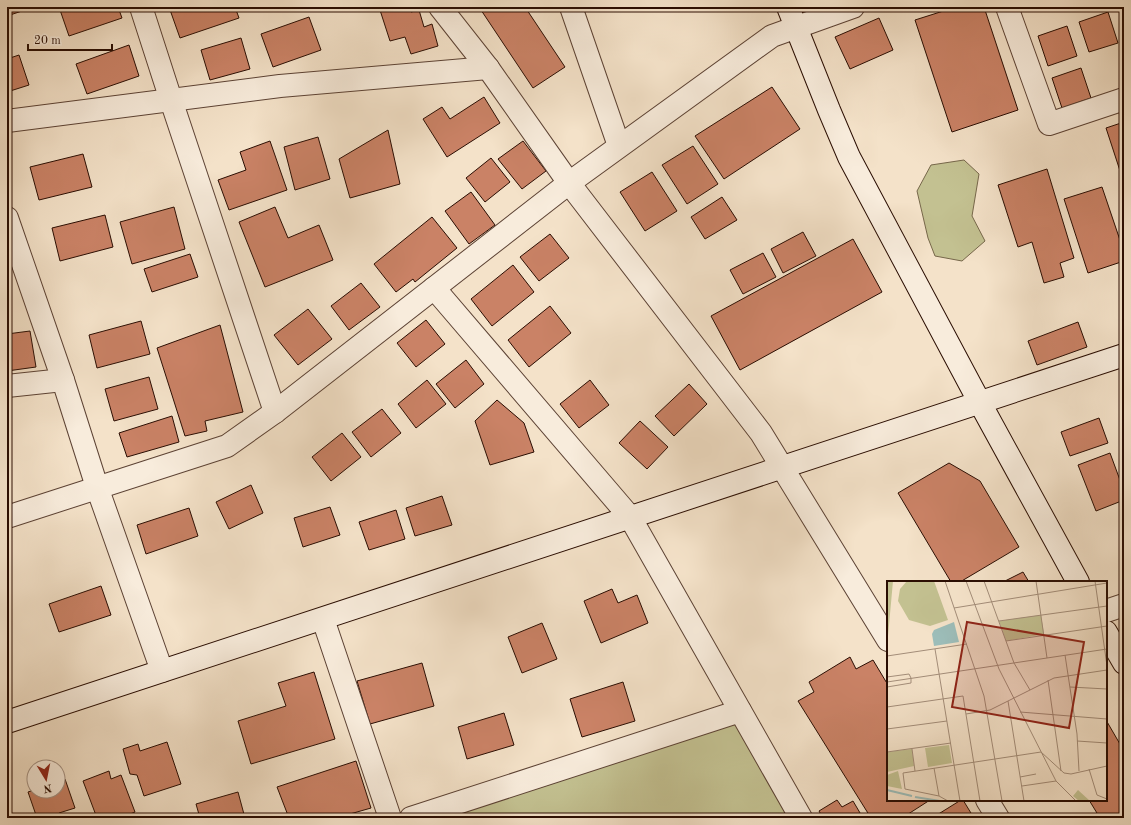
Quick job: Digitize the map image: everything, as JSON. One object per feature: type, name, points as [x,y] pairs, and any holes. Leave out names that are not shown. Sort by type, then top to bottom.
[{"type":"street","points":[[141,7],[275,412]]},
{"type":"street","points":[[440,7],[488,68],[569,183],[761,434],[887,638]]},
{"type":"street","points":[[571,7],[619,146]]},
{"type":"street","points":[[7,517],[227,446],[275,412],[569,183],[772,36],[792,17],[853,7]]},
{"type":"street","points":[[1006,7],[1048,124],[1124,99]]},
{"type":"street","points":[[792,17],[849,156],[980,403],[1077,581]]},
{"type":"street","points":[[7,121],[280,86],[488,68]]},
{"type":"street","points":[[7,218],[63,380],[97,487],[162,671]]},
{"type":"street","points":[[434,288],[630,517],[801,818]]},
{"type":"street","points":[[7,722],[980,403],[1124,354]]},
{"type":"street","points":[[7,386],[63,380]]},
{"type":"street","points":[[1107,611],[1124,605]]},
{"type":"street","points":[[323,619],[390,818]]},
{"type":"street","points":[[1107,634],[1124,664]]},
{"type":"street","points":[[411,818],[740,711]]},
{"type":"street","points":[[988,801],[998,818]]},
{"type":"shaded area","points":[[964,160],[979,174],[972,216],[985,241],[962,261],[935,256],[928,238],[917,191],[931,165]]},
{"type":"shaded area","points":[[740,711],[801,818],[439,818]]},
{"type":"building","points":[[7,7],[34,7],[7,16]]},
{"type":"building","points":[[59,7],[118,7],[122,18],[69,36]]},
{"type":"building","points":[[169,7],[235,7],[239,18],[180,38]]},
{"type":"building","points":[[379,7],[409,7],[411,12],[419,10],[424,27],[432,24],[438,46],[411,54],[405,37],[390,41]]},
{"type":"building","points":[[479,7],[525,7],[565,67],[533,88]]},
{"type":"building","points":[[956,7],[984,7],[1018,110],[952,132],[915,20]]},
{"type":"building","points":[[1124,7],[1124,22],[1119,8]]},
{"type":"building","points":[[1108,12],[1118,43],[1089,52],[1079,22]]},
{"type":"building","points":[[309,17],[321,50],[273,67],[261,34]]},
{"type":"building","points":[[879,18],[893,50],[850,69],[835,37]]},
{"type":"building","points":[[1067,26],[1077,56],[1048,66],[1038,36]]},
{"type":"building","points":[[241,38],[250,69],[210,80],[201,50]]},
{"type":"building","points":[[129,45],[139,76],[87,94],[76,64]]},
{"type":"building","points":[[19,55],[29,85],[7,92],[7,59]]},
{"type":"building","points":[[1081,68],[1091,98],[1062,108],[1052,78]]},
{"type":"building","points":[[772,87],[800,129],[724,179],[695,136]]},
{"type":"building","points":[[484,97],[500,123],[447,157],[423,119],[442,107],[450,119]]},
{"type":"building","points":[[1124,122],[1124,183],[1106,128]]},
{"type":"building","points":[[388,130],[400,184],[350,198],[339,159]]},
{"type":"building","points":[[318,137],[330,179],[295,190],[284,147]]},
{"type":"building","points":[[270,141],[287,190],[229,210],[218,180],[246,170],[240,152]]},
{"type":"building","points":[[523,141],[546,171],[522,189],[498,159]]},
{"type":"building","points":[[693,146],[718,184],[687,204],[662,165]]},
{"type":"building","points":[[83,154],[92,187],[39,200],[30,167]]},
{"type":"building","points":[[491,158],[510,182],[485,202],[466,178]]},
{"type":"building","points":[[1047,169],[1074,258],[1060,263],[1064,277],[1044,283],[1032,242],[1018,247],[998,185]]},
{"type":"building","points":[[652,172],[677,211],[645,231],[620,192]]},
{"type":"building","points":[[1102,187],[1124,252],[1124,261],[1088,273],[1064,199]]},
{"type":"building","points":[[471,192],[495,225],[469,244],[445,211]]},
{"type":"building","points":[[722,197],[737,220],[705,239],[691,217]]},
{"type":"building","points":[[174,207],[185,249],[132,264],[120,222]]},
{"type":"building","points":[[275,207],[288,238],[319,225],[333,260],[265,287],[239,222]]},
{"type":"building","points":[[105,215],[113,247],[60,261],[52,228]]},
{"type":"building","points":[[432,217],[457,248],[415,282],[413,279],[396,292],[374,264]]},
{"type":"building","points":[[803,232],[816,256],[783,273],[771,249]]},
{"type":"building","points":[[550,234],[569,258],[539,281],[520,257]]},
{"type":"building","points":[[853,239],[882,292],[740,370],[711,316]]},
{"type":"building","points":[[763,253],[776,277],[743,294],[730,270]]},
{"type":"building","points":[[190,254],[198,277],[152,292],[144,269]]},
{"type":"building","points":[[513,265],[534,292],[492,326],[471,299]]},
{"type":"building","points":[[361,283],[380,307],[349,330],[331,306]]},
{"type":"building","points":[[550,306],[571,333],[529,367],[508,340]]},
{"type":"building","points":[[308,309],[332,339],[298,365],[274,335]]},
{"type":"building","points":[[426,320],[445,344],[416,367],[397,343]]},
{"type":"building","points":[[141,321],[150,354],[97,368],[89,335]]},
{"type":"building","points":[[1078,322],[1087,347],[1037,365],[1028,341]]},
{"type":"building","points":[[220,325],[243,412],[205,421],[207,431],[185,436],[157,348]]},
{"type":"building","points":[[30,331],[36,367],[7,371],[7,334]]},
{"type":"building","points":[[466,360],[484,384],[455,408],[436,384]]},
{"type":"building","points":[[149,377],[158,409],[114,421],[105,389]]},
{"type":"building","points":[[427,380],[446,404],[416,428],[398,404]]},
{"type":"building","points":[[590,380],[609,405],[579,428],[560,404]]},
{"type":"building","points":[[689,384],[707,404],[674,436],[655,416]]},
{"type":"building","points":[[497,400],[524,423],[534,452],[490,465],[475,421]]},
{"type":"building","points":[[382,409],[401,433],[371,457],[352,432]]},
{"type":"building","points":[[172,416],[179,442],[127,457],[119,433]]},
{"type":"building","points":[[1099,418],[1108,443],[1070,456],[1061,432]]},
{"type":"building","points":[[640,421],[668,447],[647,469],[619,443]]},
{"type":"building","points":[[342,433],[361,457],[331,481],[312,457]]},
{"type":"building","points":[[1110,453],[1124,491],[1124,500],[1096,511],[1078,465]]},
{"type":"building","points":[[949,463],[980,481],[1019,547],[962,581],[950,581],[898,493]]},
{"type":"building","points":[[251,485],[263,513],[229,529],[216,502]]},
{"type":"building","points":[[442,496],[452,525],[415,536],[406,508]]},
{"type":"building","points":[[330,507],[340,535],[303,547],[294,518]]},
{"type":"building","points":[[189,508],[198,536],[146,554],[137,525]]},
{"type":"building","points":[[396,510],[405,539],[369,550],[359,522]]},
{"type":"building","points":[[1023,572],[1028,581],[1005,581]]},
{"type":"building","points":[[101,586],[111,615],[59,632],[49,604]]},
{"type":"building","points":[[612,589],[618,603],[637,595],[648,623],[601,643],[584,601]]},
{"type":"building","points":[[542,623],[557,659],[522,673],[508,637]]},
{"type":"building","points":[[850,657],[856,669],[873,660],[887,683],[887,801],[928,801],[902,818],[871,818],[798,701],[814,692],[809,682]]},
{"type":"building","points":[[422,663],[434,706],[370,724],[357,681]]},
{"type":"building","points":[[314,672],[335,739],[251,764],[238,721],[286,706],[278,683]]},
{"type":"building","points":[[623,682],[635,721],[582,737],[570,699]]},
{"type":"building","points":[[504,713],[514,745],[467,759],[458,727]]},
{"type":"building","points":[[1107,722],[1124,751],[1124,818],[1100,818],[1090,801],[1107,801]]},
{"type":"building","points":[[167,742],[181,784],[144,796],[137,775],[130,774],[123,749],[138,744],[140,751]]},
{"type":"building","points":[[356,761],[371,808],[336,818],[289,818],[277,787]]},
{"type":"building","points":[[109,771],[111,779],[121,775],[135,812],[120,818],[97,818],[83,781]]},
{"type":"building","points":[[66,782],[75,808],[59,813],[61,818],[37,818],[30,799],[66,799]]},
{"type":"building","points":[[238,792],[245,818],[200,818],[196,804]]},
{"type":"building","points":[[837,800],[842,807],[853,801],[863,818],[823,818],[819,811]]},
{"type":"building","points":[[959,801],[964,801],[974,818],[932,818]]},
{"type":"building","points":[[181,814],[183,818],[172,818]]}]
